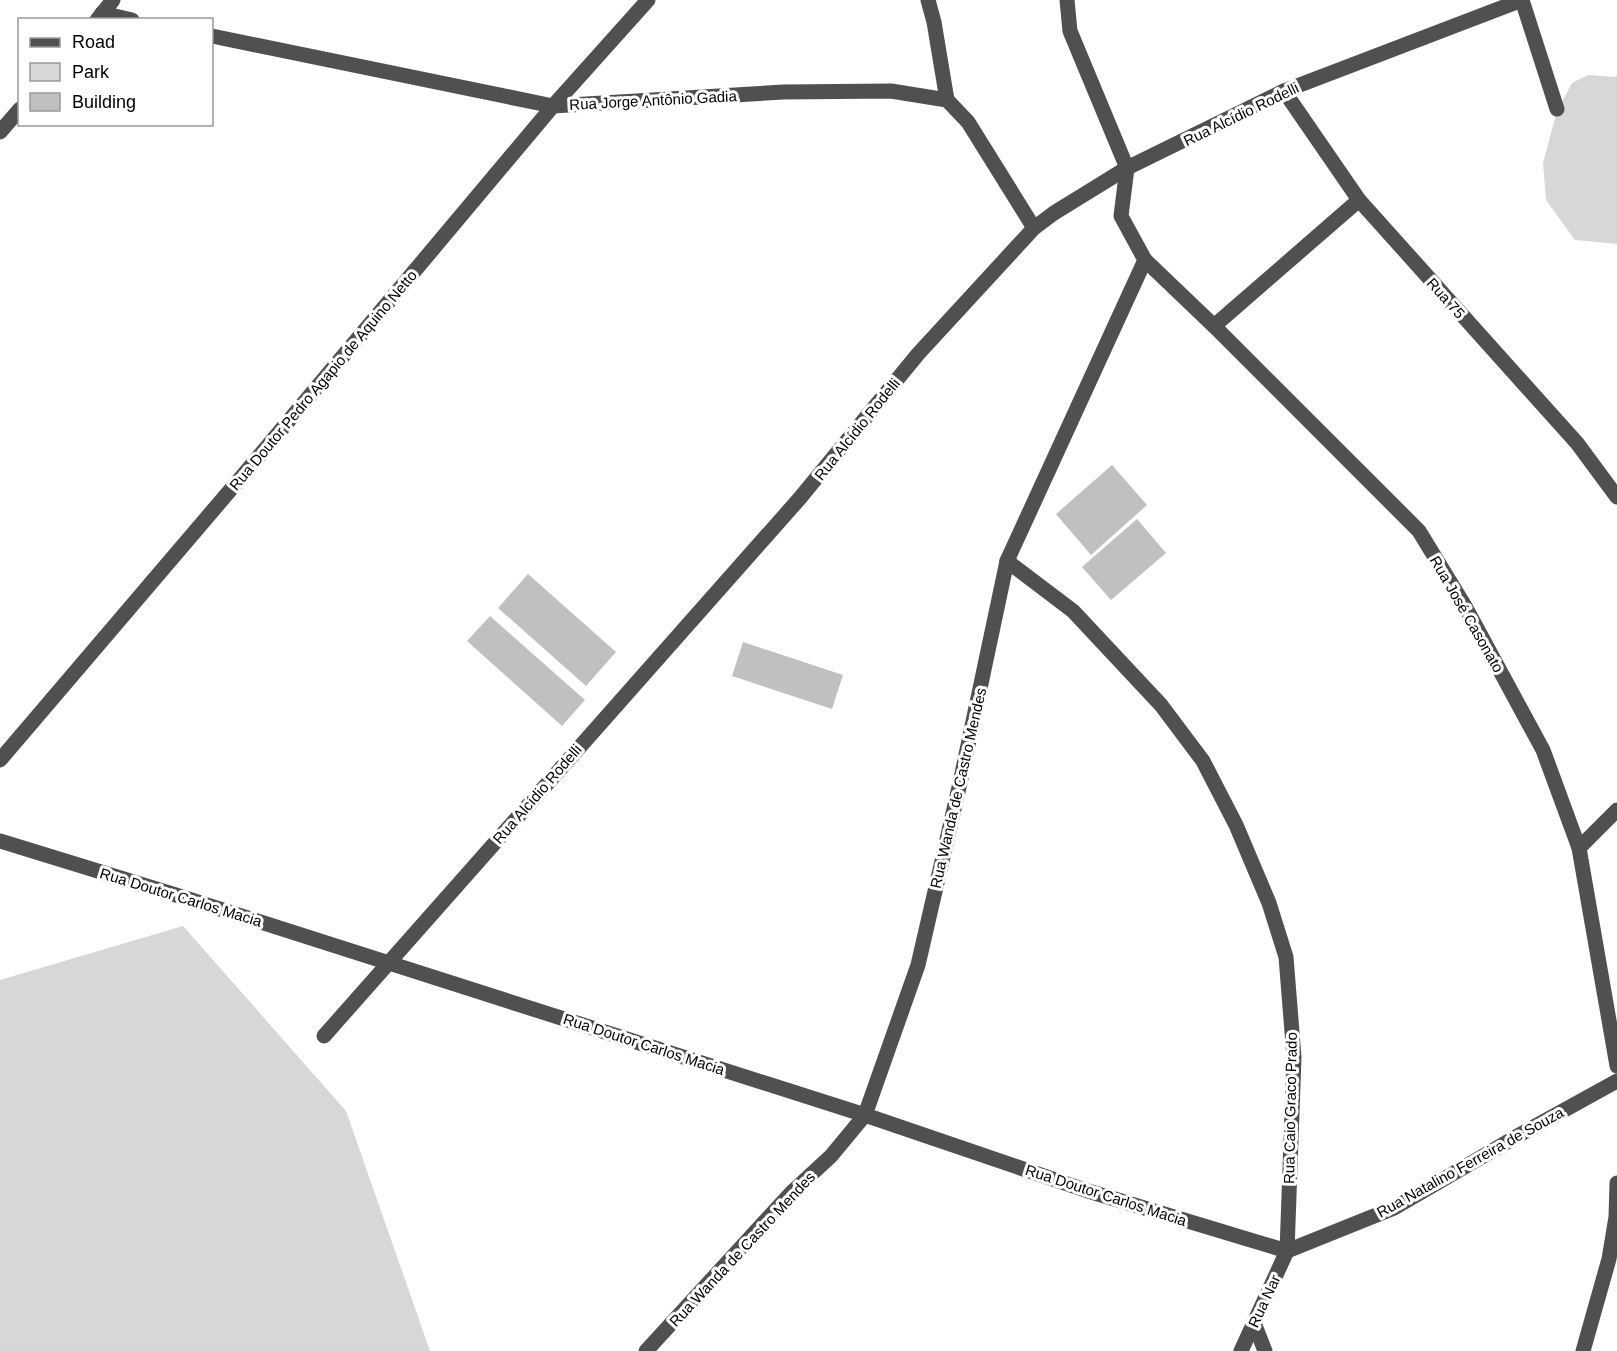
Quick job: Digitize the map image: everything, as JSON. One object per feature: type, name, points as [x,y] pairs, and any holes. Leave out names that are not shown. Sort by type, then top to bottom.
[{"type":"street","points":[[99,16],[113,0]]},
{"type":"street","name":"Rua Doutor Pedro Agapio de Aquino Netto","points":[[0,760],[553,106],[648,0]]},
{"type":"street","points":[[928,0],[947,100],[968,122],[1034,228]]},
{"type":"street","points":[[1067,0],[1070,31],[1127,168],[1121,216],[1144,260]]},
{"type":"street","points":[[1522,0],[1557,109]]},
{"type":"street","name":"Rua Alcídio Rodelli","points":[[324,1036],[800,498],[918,354],[1034,228],[1053,213],[1127,168],[1284,91],[1522,0]]},
{"type":"street","points":[[99,16],[116,18]]},
{"type":"street","name":"Rua Jorge Antônio Gadia","points":[[213,36],[553,106],[783,92],[891,91],[947,100]]},
{"type":"street","name":"Rua 75","points":[[1284,91],[1359,200],[1577,443],[1617,497]]},
{"type":"street","points":[[0,132],[18,111]]},
{"type":"street","points":[[1214,326],[1359,200]]},
{"type":"street","name":"Rua José Casonato","points":[[1144,260],[1214,326],[1419,531],[1466,608],[1543,750],[1579,848],[1614,1027],[1617,1066]]},
{"type":"street","name":"Rua Wanda de Castro Mendes","points":[[646,1351],[790,1193],[831,1156],[865,1115],[918,965],[960,783],[1007,561],[1144,260]]},
{"type":"street","name":"Rua Caio Graco Prado","points":[[1007,561],[1073,611],[1161,705],[1203,761],[1236,825],[1269,903],[1286,957],[1294,1057],[1287,1251]]},
{"type":"street","points":[[1579,848],[1617,810]]},
{"type":"street","name":"Rua Doutor Carlos Macia","points":[[0,841],[389,962],[865,1115],[1088,1191],[1287,1251]]},
{"type":"street","name":"Rua Natalino Ferreira de Souza","points":[[1287,1251],[1394,1208],[1617,1081]]},
{"type":"street","points":[[1583,1351],[1613,1260],[1617,1183]]},
{"type":"street","name":"Rua Nar","points":[[1241,1351],[1287,1251]]},
{"type":"street","points":[[1254,1323],[1265,1351]]},
{"type":"green space","points":[[1588,75],[1615,77],[1617,75],[1617,244],[1575,240],[1546,200],[1543,163],[1557,111],[1572,83]]},
{"type":"green space","points":[[183,926],[346,1111],[430,1351],[0,1351],[0,980]]},
{"type":"building","points":[[1112,465],[1147,505],[1091,555],[1056,514]]},
{"type":"building","points":[[1137,519],[1166,553],[1111,600],[1082,567]]},
{"type":"building","points":[[528,574],[616,652],[586,686],[498,608]]},
{"type":"building","points":[[490,616],[585,700],[562,726],[467,641]]},
{"type":"building","points":[[743,642],[843,675],[832,709],[732,676]]}]
